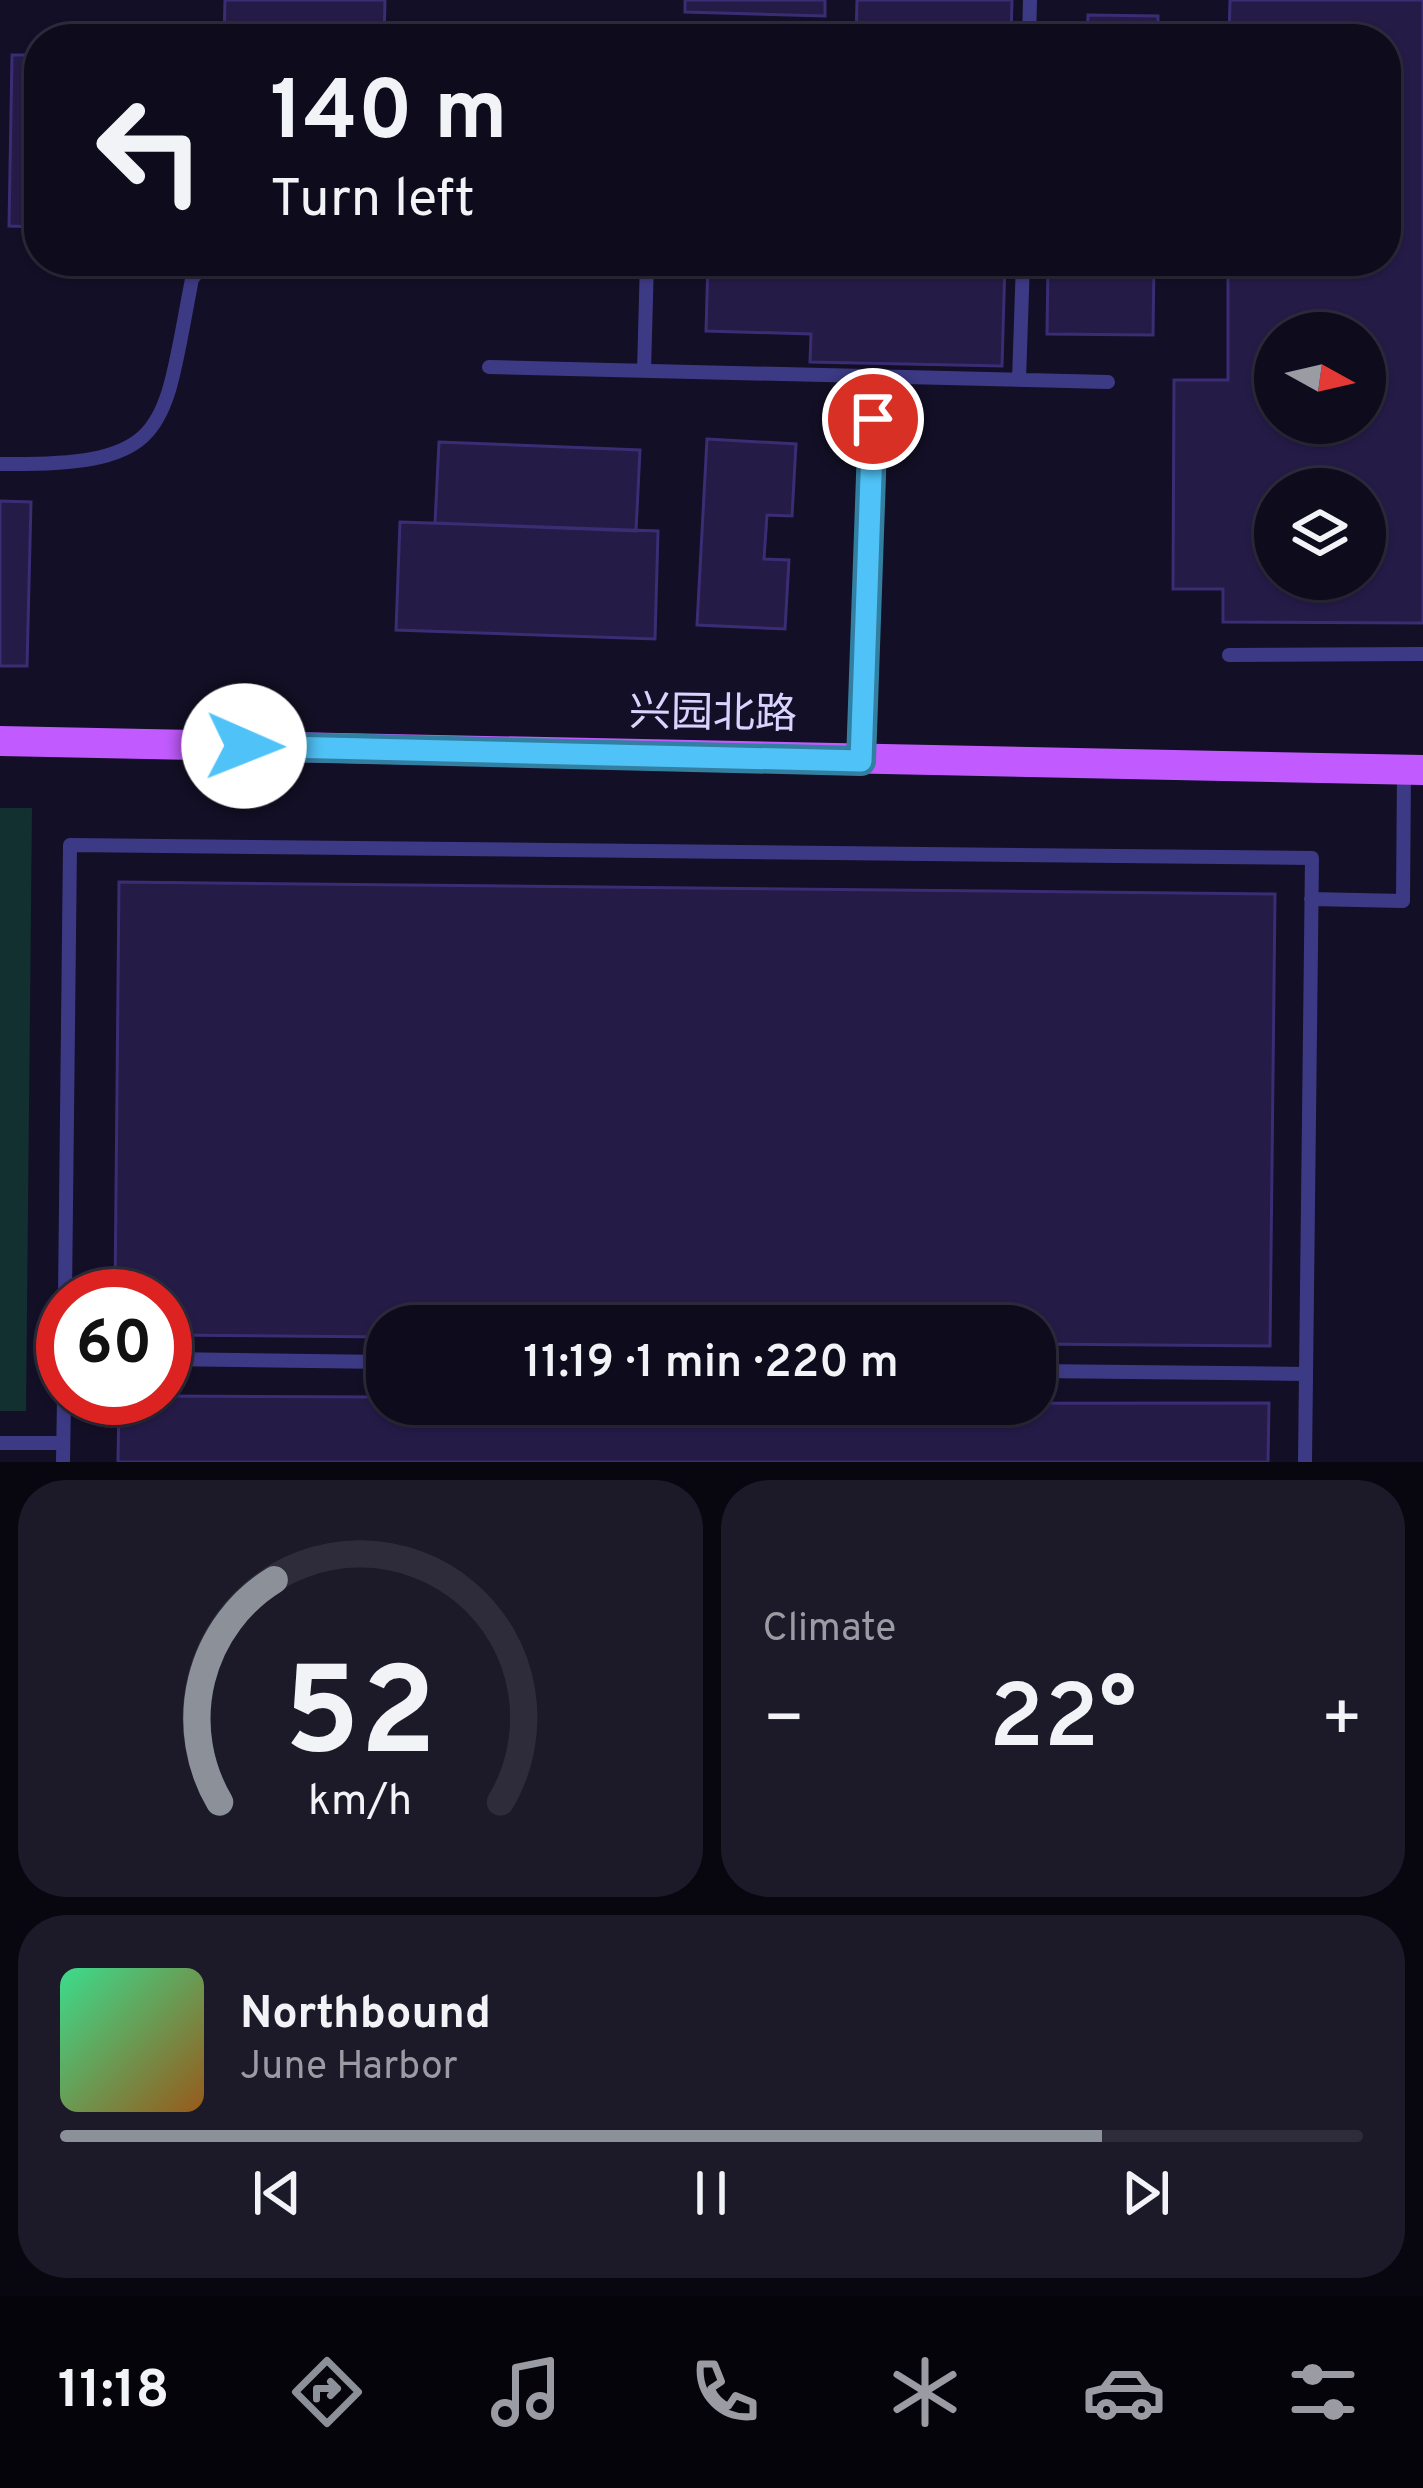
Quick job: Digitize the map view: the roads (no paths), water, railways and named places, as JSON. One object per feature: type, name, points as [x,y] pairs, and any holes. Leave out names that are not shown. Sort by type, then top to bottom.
[{"type":"main road","name":"兴园北路","points":[[0,741],[1413,770]]},
{"type":"lane","points":[[0,464],[97,460],[143,442],[167,406],[194,276]]},
{"type":"lane","points":[[644,371],[647,276]]},
{"type":"lane","points":[[1019,380],[1022,276]]},
{"type":"lane","points":[[489,367],[1108,382]]},
{"type":"lane","points":[[861,761],[875,377]]},
{"type":"lane","points":[[1229,656],[1423,654]]},
{"type":"lane","points":[[1311,899],[1403,901],[1413,770]]},
{"type":"lane","points":[[65,1269],[70,845],[1312,857],[1305,1462]]},
{"type":"lane","points":[[192,1359],[366,1362]]},
{"type":"lane","points":[[1056,1370],[1306,1374]]},
{"type":"lane","points":[[63,1425],[63,1462]]},
{"type":"lane","points":[[0,1443],[63,1443]]}]
